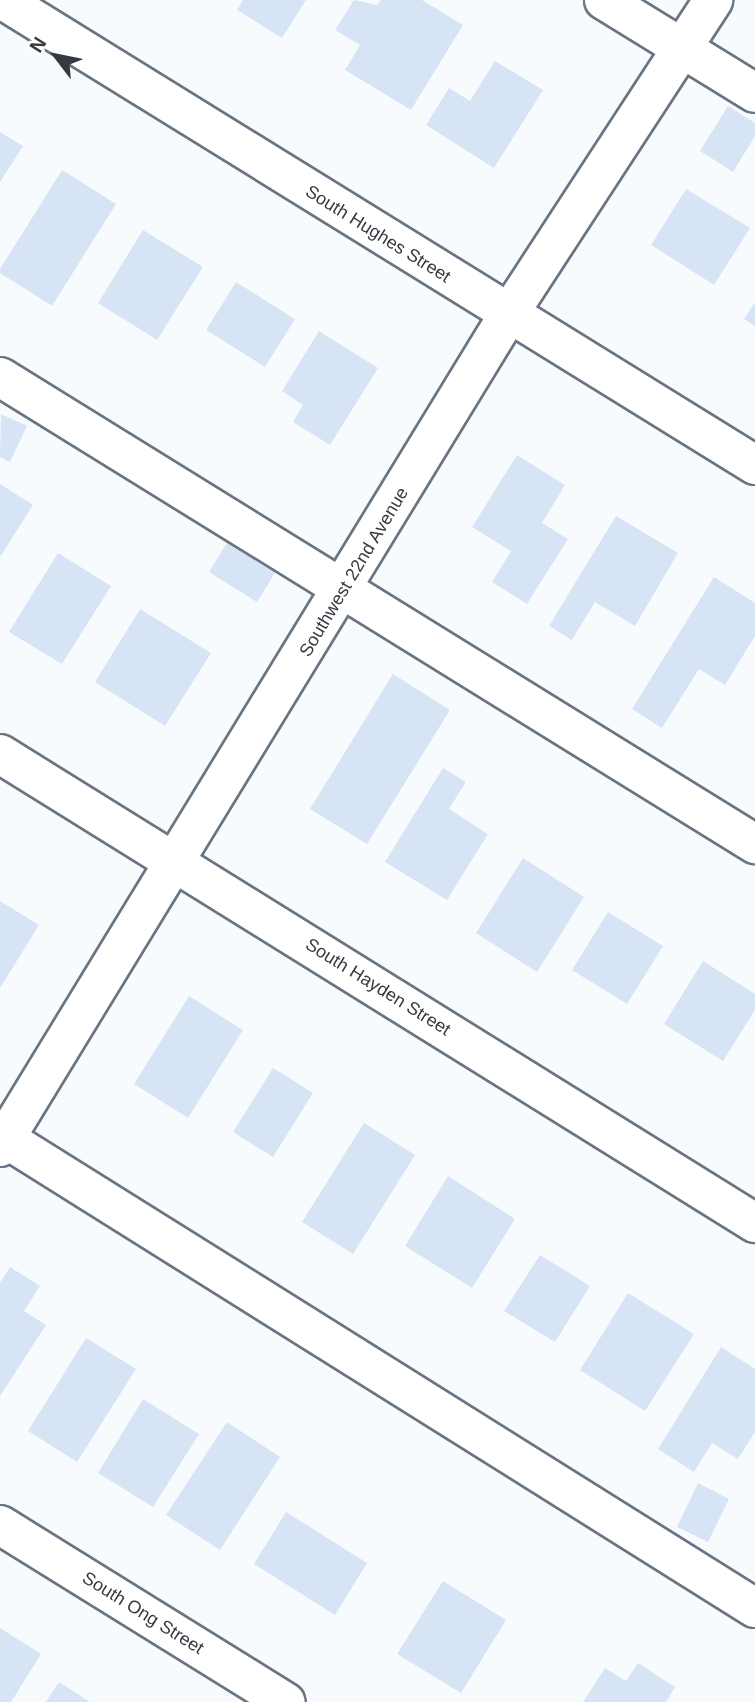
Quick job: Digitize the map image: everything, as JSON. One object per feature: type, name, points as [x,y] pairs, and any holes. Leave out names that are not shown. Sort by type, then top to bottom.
[{"type":"street","name":"South Hughes Street","points":[[3,0],[508,315],[755,465]]},
{"type":"street","points":[[604,0],[755,93]]},
{"type":"street","name":"Southwest 22nd Avenue","points":[[2,1140],[178,862],[508,315],[713,0]]},
{"type":"street","points":[[0,377],[342,592],[755,844]]},
{"type":"street","name":"South Hayden Street","points":[[0,754],[178,862],[755,1223]]},
{"type":"street","points":[[2,1140],[755,1608]]},
{"type":"street","name":"South Ong Street","points":[[0,1525],[286,1702]]},
{"type":"building","points":[[243,0],[306,0],[282,38],[237,10]]},
{"type":"building","points":[[354,0],[377,5],[381,0],[422,0],[463,25],[411,110],[345,70],[360,45],[335,30]]},
{"type":"building","points":[[495,61],[543,90],[494,168],[426,125],[449,88],[470,101]]},
{"type":"building","points":[[728,106],[755,123],[755,136],[733,172],[700,151]]},
{"type":"building","points":[[0,132],[23,146],[0,182]]},
{"type":"building","points":[[62,170],[116,204],[52,306],[0,273],[0,269]]},
{"type":"building","points":[[686,189],[750,228],[714,285],[651,245]]},
{"type":"building","points":[[143,230],[203,267],[157,340],[98,303]]},
{"type":"building","points":[[236,282],[295,319],[265,367],[206,330]]},
{"type":"building","points":[[755,302],[755,326],[744,319]]},
{"type":"building","points":[[319,331],[378,368],[330,445],[293,422],[303,405],[282,391]]},
{"type":"building","points":[[1,414],[27,426],[10,462],[0,457]]},
{"type":"building","points":[[517,455],[565,485],[542,523],[568,539],[527,604],[492,582],[511,551],[472,527]]},
{"type":"building","points":[[0,484],[33,505],[0,557]]},
{"type":"building","points":[[616,516],[678,553],[635,626],[595,602],[572,640],[549,626]]},
{"type":"building","points":[[227,543],[275,573],[257,602],[209,572]]},
{"type":"building","points":[[58,553],[111,586],[62,664],[9,632]]},
{"type":"building","points":[[714,577],[755,603],[755,636],[725,685],[699,669],[662,728],[632,709]]},
{"type":"building","points":[[140,609],[211,653],[165,726],[95,682]]},
{"type":"building","points":[[393,674],[450,710],[367,844],[310,809]]},
{"type":"building","points":[[443,768],[466,782],[449,809],[488,834],[447,900],[385,862]]},
{"type":"building","points":[[523,858],[584,897],[537,972],[476,933]]},
{"type":"building","points":[[0,901],[39,925],[0,988]]},
{"type":"building","points":[[608,912],[663,946],[627,1004],[572,970]]},
{"type":"building","points":[[703,961],[755,994],[755,1010],[723,1061],[664,1024]]},
{"type":"building","points":[[189,996],[243,1030],[188,1118],[134,1084]]},
{"type":"building","points":[[273,1068],[313,1093],[273,1157],[233,1132]]},
{"type":"building","points":[[364,1123],[415,1155],[353,1254],[302,1222]]},
{"type":"building","points":[[448,1176],[515,1219],[472,1288],[405,1246]]},
{"type":"building","points":[[540,1255],[590,1286],[555,1342],[504,1311]]},
{"type":"building","points":[[10,1267],[40,1286],[24,1311],[46,1325],[0,1396],[0,1283]]},
{"type":"building","points":[[628,1293],[694,1334],[645,1411],[580,1370]]},
{"type":"building","points":[[86,1338],[136,1369],[77,1462],[28,1431]]},
{"type":"building","points":[[721,1347],[755,1369],[755,1432],[738,1459],[712,1443],[694,1472],[658,1449]]},
{"type":"building","points":[[143,1399],[199,1434],[153,1507],[98,1473]]},
{"type":"building","points":[[227,1422],[280,1457],[220,1550],[166,1515]]},
{"type":"building","points":[[698,1483],[729,1499],[708,1542],[677,1527]]},
{"type":"building","points":[[286,1512],[367,1563],[335,1615],[254,1564]]},
{"type":"building","points":[[443,1581],[506,1620],[461,1693],[397,1654]]},
{"type":"building","points":[[0,1628],[41,1654],[11,1702],[0,1702]]},
{"type":"building","points":[[638,1663],[675,1687],[666,1702],[583,1702],[605,1668],[626,1681]]},
{"type":"building","points":[[59,1682],[90,1702],[46,1702]]}]
